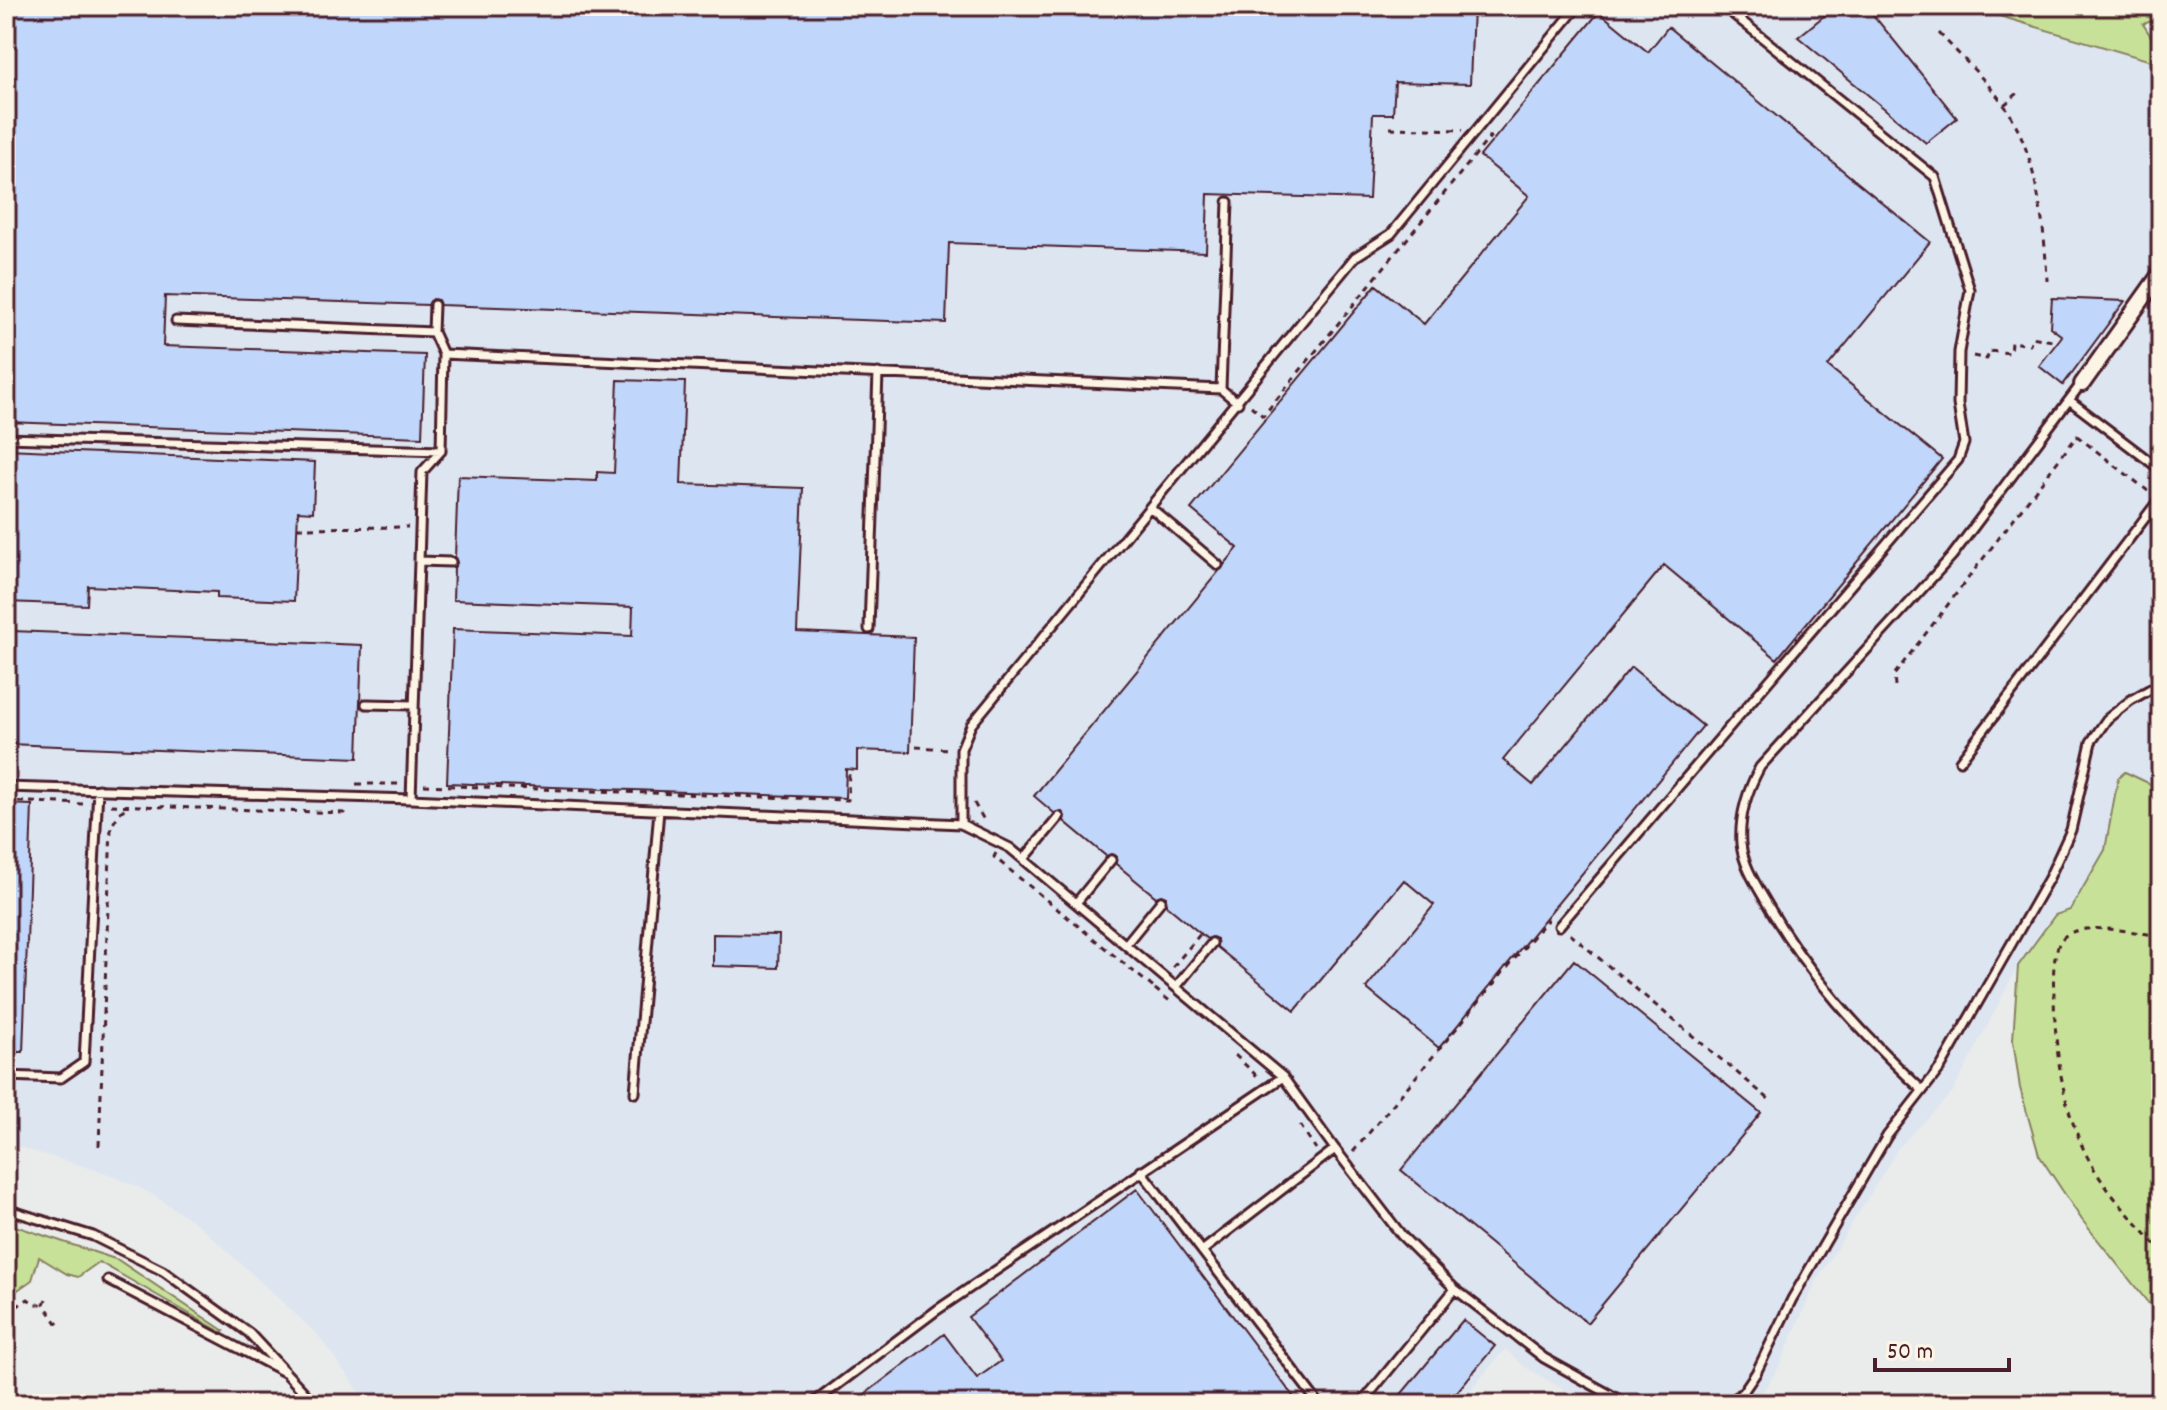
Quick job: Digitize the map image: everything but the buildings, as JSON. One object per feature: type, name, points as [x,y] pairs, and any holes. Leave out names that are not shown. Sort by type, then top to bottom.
[{"type":"street","points":[[2082,384],[2161,273]]},
{"type":"lane","points":[[961,824],[961,749],[971,725],[1355,257],[1391,234],[1578,6]]},
{"type":"lane","points":[[1559,926],[1958,460],[1964,443],[1958,404],[1959,352],[1970,290],[1935,177],[1723,6]]},
{"type":"lane","points":[[1221,389],[1228,202]]},
{"type":"lane","points":[[411,799],[422,472],[441,451],[443,354],[433,332],[434,305]]},
{"type":"lane","points":[[176,321],[433,332]]},
{"type":"lane","points":[[443,354],[1221,389],[1240,400]]},
{"type":"lane","points":[[869,629],[878,373]]},
{"type":"lane","points":[[1922,1090],[1842,1010],[1771,912],[1750,874],[1742,847],[1741,822],[1747,792],[1760,767],[1952,556],[2082,384]]},
{"type":"lane","points":[[2069,400],[2161,470]]},
{"type":"lane","points":[[6,438],[441,451]]},
{"type":"lane","points":[[1960,761],[2160,498]]},
{"type":"lane","points":[[1151,508],[1218,565]]},
{"type":"lane","points":[[419,561],[451,562]]},
{"type":"lane","points":[[1729,1404],[1743,1392],[1756,1373],[1792,1299],[1887,1136],[1941,1067],[2049,878],[2071,830],[2091,742],[2107,719],[2131,700],[2161,683]]},
{"type":"lane","points":[[366,704],[414,705]]},
{"type":"lane","points":[[6,787],[411,799],[961,824],[1010,848],[1283,1077],[1402,1236],[1455,1289],[1544,1358],[1627,1404]]},
{"type":"lane","points":[[6,1076],[61,1078],[84,1062],[98,789]]},
{"type":"lane","points":[[635,1093],[659,810]]},
{"type":"lane","points":[[1024,859],[1059,817]]},
{"type":"lane","points":[[1076,903],[1111,860]]},
{"type":"lane","points":[[1126,944],[1161,901]]},
{"type":"lane","points":[[1176,987],[1212,943]]},
{"type":"lane","points":[[812,1404],[937,1310],[1283,1077]]},
{"type":"lane","points":[[1202,1251],[1335,1149]]},
{"type":"lane","points":[[1141,1171],[1319,1404]]},
{"type":"lane","points":[[6,1209],[93,1236],[163,1271],[249,1333],[315,1404]]},
{"type":"lane","points":[[108,1280],[286,1373]]},
{"type":"lane","points":[[1361,1404],[1455,1289]]},
{"type":"path","points":[[1939,33],[2004,105],[2023,144],[2044,224],[2047,281]]},
{"type":"path","points":[[2004,105],[2018,93]]},
{"type":"path","points":[[1240,400],[1263,416],[1395,254]]},
{"type":"path","points":[[1987,359],[1989,351],[2010,353],[2011,342],[2030,345],[2032,337],[2057,342]]},
{"type":"path","points":[[1895,686],[1894,675],[2077,436],[2160,498]]},
{"type":"path","points":[[297,528],[420,527]]},
{"type":"path","points":[[916,747],[961,749]]},
{"type":"path","points":[[345,786],[364,782],[848,800],[849,772]]},
{"type":"path","points":[[6,801],[344,813]]},
{"type":"path","points":[[99,1146],[111,827],[120,812],[129,806]]},
{"type":"path","points":[[1342,1159],[1358,1149],[1549,918],[1770,1100]]},
{"type":"path","points":[[2161,936],[2089,929],[2067,933],[2058,942],[2054,981],[2054,1026],[2062,1086],[2079,1141],[2102,1181],[2161,1252]]},
{"type":"path","points":[[1179,1008],[1155,989],[1201,933]]},
{"type":"path","points":[[1228,1048],[1268,1087]]},
{"type":"path","points":[[1300,1125],[1323,1159]]},
{"type":"path","points":[[6,1314],[28,1299],[34,1304],[45,1301],[61,1329]]},
{"type":"shaded area","points":[[6,6],[1903,6],[1912,18],[1917,6],[1966,6],[2161,64],[2161,789],[2126,773],[2118,778],[2105,850],[2070,910],[2055,915],[2018,966],[1953,1092],[1899,1147],[1815,1284],[1779,1367],[1755,1404],[1588,1404],[1525,1367],[1505,1349],[1459,1404],[368,1404],[318,1335],[199,1225],[150,1193],[112,1175],[6,1143]]},
{"type":"green space","points":[[1966,6],[2161,6],[2161,18],[2143,24],[2161,52],[2161,64]]},
{"type":"green space","points":[[2125,772],[2161,789],[2161,1319],[2082,1220],[2039,1155],[2020,1088],[2013,1040],[2018,966],[2055,915],[2070,910],[2105,850],[2118,778]]},
{"type":"green space","points":[[6,1223],[118,1260],[224,1331],[99,1262],[78,1277],[39,1257],[32,1280],[6,1298]]}]
